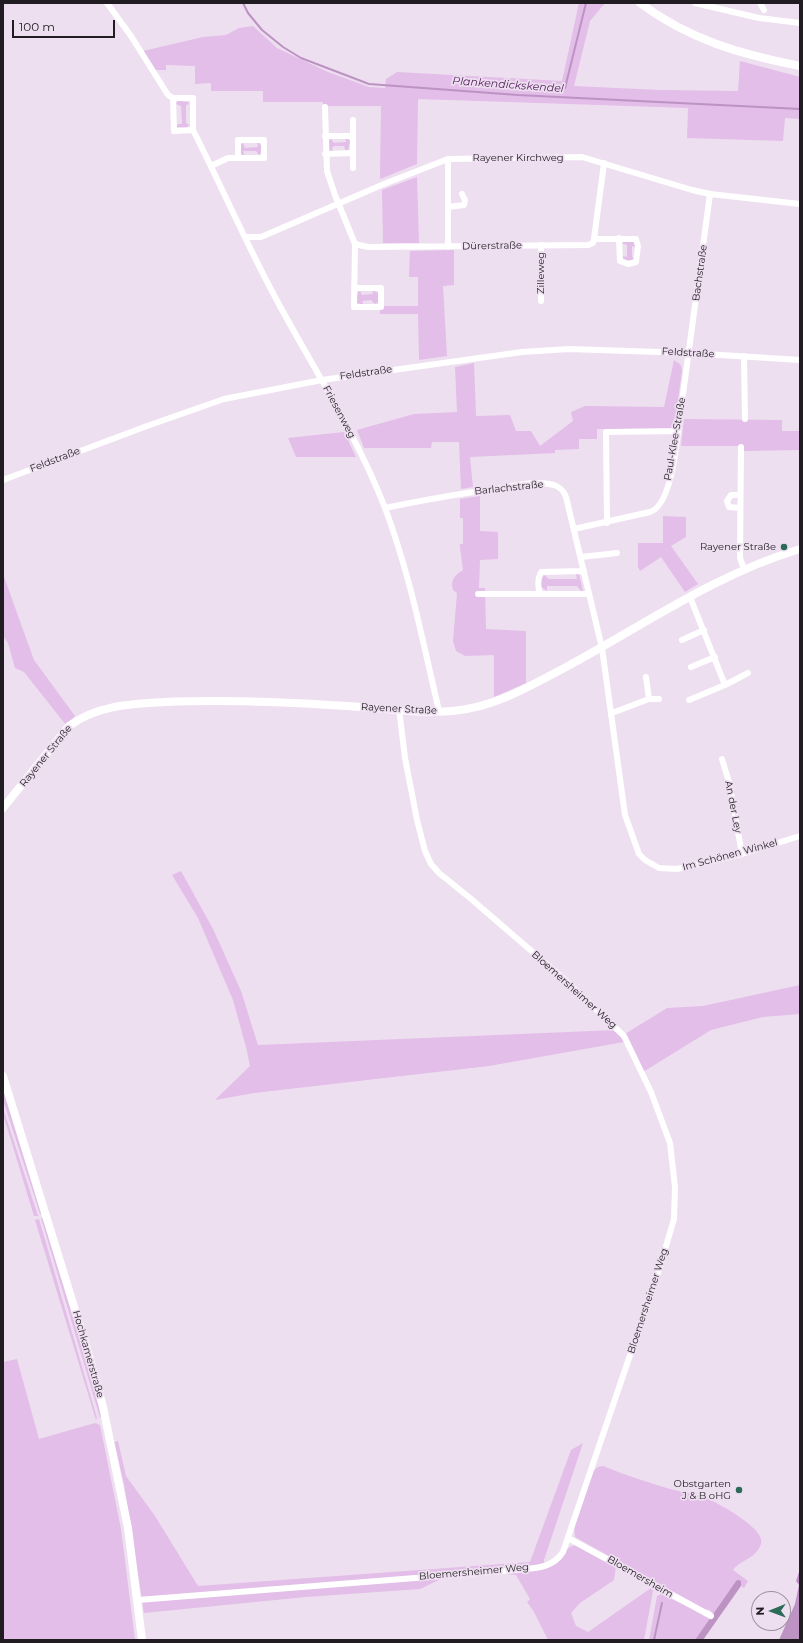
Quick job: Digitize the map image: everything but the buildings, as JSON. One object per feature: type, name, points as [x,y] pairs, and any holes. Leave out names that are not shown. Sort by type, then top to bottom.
[{"type":"street","points":[[107,3],[168,95],[174,98],[174,131],[194,130]]},
{"type":"street","points":[[640,3],[684,30],[714,44],[757,58],[800,66]]},
{"type":"street","points":[[695,3],[759,18],[800,23]]},
{"type":"street","points":[[760,3],[764,10]]},
{"type":"street","name":"Friesenweg","points":[[174,98],[193,98],[194,130],[280,306],[322,380],[358,449],[385,508],[399,548],[416,611],[439,712]]},
{"type":"street","points":[[325,107],[325,154],[327,171],[355,244],[354,288],[354,307],[381,307],[381,288],[354,288]]},
{"type":"street","points":[[353,120],[353,168]]},
{"type":"street","points":[[325,136],[353,136]]},
{"type":"street","points":[[212,166],[228,158],[238,158],[264,158],[264,140],[238,140],[238,158]]},
{"type":"street","points":[[325,154],[353,153]]},
{"type":"street","name":"Rayener Kirchweg","points":[[246,237],[261,237],[338,203],[448,159],[582,158],[604,163],[672,185],[710,194],[800,204]]},
{"type":"street","points":[[448,159],[448,247]]},
{"type":"street","points":[[594,239],[604,163]]},
{"type":"street","points":[[448,207],[464,205],[465,200],[462,194]]},
{"type":"street","name":"Bachstraße","points":[[689,352],[710,194]]},
{"type":"street","name":"Dürerstraße","points":[[355,244],[368,247],[588,245],[593,243],[594,239],[619,238],[636,239],[638,246],[636,262],[628,264],[620,261],[619,238]]},
{"type":"street","name":"Zilleweg","points":[[541,245],[541,300]]},
{"type":"street","name":"Feldstraße","points":[[3,480],[146,426],[224,399],[322,380],[522,352],[569,349],[689,352],[800,360]]},
{"type":"street","name":"Paul-Klee-Straße","points":[[574,529],[654,511],[662,500],[672,469],[689,352]]},
{"type":"street","points":[[744,356],[745,419]]},
{"type":"street","points":[[606,523],[606,432],[678,431]]},
{"type":"street","points":[[741,447],[740,558],[744,569]]},
{"type":"street","name":"Barlachstraße","points":[[385,508],[465,492],[539,483],[556,486],[564,492],[602,648]]},
{"type":"street","points":[[740,495],[731,495],[727,501],[729,507],[740,508]]},
{"type":"street","name":"Rayener Straße","points":[[3,808],[69,726],[83,716],[95,711],[137,704],[214,700],[439,712],[472,709],[494,703],[602,648],[690,597],[744,569],[800,549]]},
{"type":"street","points":[[581,557],[617,552]]},
{"type":"street","points":[[540,594],[538,578],[541,572],[584,571]]},
{"type":"street","points":[[478,594],[589,594]]},
{"type":"street","points":[[690,597],[725,685]]},
{"type":"street","points":[[682,640],[704,630]]},
{"type":"street","name":"Im Schönen Winkel","points":[[602,648],[625,815],[639,854],[651,865],[667,870],[677,869],[742,854],[800,836]]},
{"type":"street","points":[[691,667],[714,657]]},
{"type":"street","points":[[689,700],[725,685],[748,673]]},
{"type":"street","points":[[646,677],[649,700]]},
{"type":"street","points":[[612,714],[649,700],[659,699]]},
{"type":"street","name":"Bloemersheimer Weg","points":[[138,1600],[548,1566],[558,1560],[568,1538],[659,1270],[674,1219],[675,1187],[670,1143],[651,1092],[624,1036],[564,979],[439,873],[431,864],[425,851],[417,820],[405,758],[399,709]]},
{"type":"street","name":"An der Ley","points":[[722,760],[729,782],[742,854]]},
{"type":"street","name":"Hochkamerstraße","points":[[3,1076],[97,1385],[122,1494],[138,1600],[142,1640]]},
{"type":"street","name":"Bloemersheim","points":[[568,1538],[711,1616]]},
{"type":"shaded area","points":[[579,3],[605,3],[590,21],[574,86],[660,90],[738,91],[740,61],[800,77],[800,119],[785,118],[783,141],[687,138],[688,108],[418,99],[417,164],[380,179],[381,106],[323,106],[323,102],[263,102],[263,91],[211,91],[211,83],[195,84],[195,66],[166,65],[166,70],[155,70],[143,51],[203,37],[226,35],[239,28],[253,26],[277,48],[328,72],[369,87],[385,88],[386,79],[397,72],[562,81]]},
{"type":"shaded area","points":[[178,101],[188,102],[189,104],[186,105],[186,123],[189,125],[187,128],[176,127],[178,124],[182,124],[181,106],[176,104]]},
{"type":"shaded area","points":[[345,137],[350,141],[346,152],[344,146],[334,146],[332,148],[333,152],[329,151],[329,140],[331,139],[334,143],[346,142]]},
{"type":"shaded area","points":[[257,142],[262,146],[261,153],[259,155],[256,151],[243,151],[245,156],[241,154],[239,146],[243,143],[245,148],[258,147]]},
{"type":"shaded area","points":[[417,177],[419,243],[383,243],[382,190]]},
{"type":"shaded area","points":[[633,240],[636,247],[632,246],[632,257],[636,258],[632,262],[622,258],[622,256],[627,257],[627,245],[622,243],[624,241]]},
{"type":"shaded area","points":[[454,250],[454,285],[443,286],[447,356],[419,360],[418,314],[380,314],[380,309],[383,306],[418,306],[418,277],[409,277],[410,251]]},
{"type":"shaded area","points":[[372,290],[378,293],[378,302],[375,304],[371,300],[362,301],[364,305],[357,303],[356,300],[358,292],[360,291],[362,295],[373,294]]},
{"type":"shaded area","points":[[674,360],[681,365],[682,371],[674,429],[597,429],[597,439],[579,439],[579,449],[555,450],[555,453],[470,457],[473,487],[461,489],[459,442],[432,442],[431,448],[364,448],[357,430],[414,414],[457,412],[455,367],[474,363],[476,416],[510,415],[516,431],[531,431],[540,446],[573,421],[571,412],[585,406],[664,407]]},
{"type":"shaded area","points":[[684,419],[782,420],[782,431],[800,431],[800,450],[742,451],[742,446],[681,446]]},
{"type":"shaded area","points":[[344,432],[356,457],[296,457],[288,438]]},
{"type":"shaded area","points":[[480,496],[480,531],[498,532],[498,559],[480,560],[479,588],[485,588],[486,629],[526,631],[526,683],[494,697],[494,655],[465,656],[456,651],[453,641],[457,593],[453,590],[452,583],[456,576],[463,570],[460,544],[463,544],[463,518],[460,518],[460,499]]},
{"type":"shaded area","points":[[663,516],[686,517],[686,537],[671,546],[698,584],[685,592],[661,557],[640,571],[638,567],[638,543],[663,543]]},
{"type":"shaded area","points":[[3,574],[34,660],[75,716],[66,725],[24,672],[15,668],[8,643],[3,636]]},
{"type":"shaded area","points":[[576,574],[579,574],[583,591],[581,591],[577,586],[547,586],[547,591],[541,587],[540,582],[544,575],[549,579],[577,579]]},
{"type":"shaded area","points":[[181,871],[213,929],[241,991],[258,1045],[616,1030],[624,1042],[489,1066],[254,1093],[215,1100],[250,1066],[233,1000],[198,918],[172,875]]},
{"type":"shaded area","points":[[800,985],[800,1014],[763,1017],[711,1030],[643,1072],[625,1034],[667,1008],[703,1006]]},
{"type":"shaded area","points":[[3,1087],[42,1213],[40,1214],[3,1100]]},
{"type":"shaded area","points":[[3,1108],[38,1216],[34,1216],[3,1114]]},
{"type":"shaded area","points":[[41,1218],[44,1219],[84,1350],[102,1416],[100,1418]]},
{"type":"shaded area","points":[[39,1219],[97,1418],[96,1420],[35,1220]]},
{"type":"shaded area","points":[[17,1359],[39,1439],[95,1423],[100,1425],[121,1529],[135,1640],[3,1640],[3,1362]]},
{"type":"shaded area","points":[[118,1441],[126,1476],[155,1516],[198,1586],[530,1562],[571,1450],[583,1443],[544,1560],[545,1569],[554,1564],[568,1548],[578,1545],[616,1566],[614,1580],[580,1603],[571,1613],[576,1626],[588,1632],[651,1588],[653,1591],[644,1640],[548,1640],[534,1612],[527,1602],[530,1599],[516,1575],[497,1573],[445,1577],[420,1589],[306,1597],[144,1613],[124,1484],[114,1442]]},
{"type":"shaded area","points":[[603,1466],[670,1489],[704,1497],[732,1512],[750,1525],[761,1538],[761,1544],[752,1556],[736,1566],[733,1570],[748,1581],[744,1588],[741,1586],[741,1583],[736,1581],[713,1614],[710,1610],[704,1609],[575,1537],[574,1524],[592,1472],[598,1467]]},
{"type":"shaded area","points":[[800,1569],[800,1640],[779,1640],[783,1631],[791,1631],[791,1613],[795,1604],[799,1585],[796,1581]]},
{"type":"shaded area","points":[[736,1581],[741,1581],[741,1586],[703,1640],[695,1640]]},
{"type":"shaded area","points":[[661,1594],[701,1613],[704,1616],[711,1618],[695,1640],[649,1640],[657,1596]]},
{"type":"waterway","name":"Plankendickskendel","points":[[243,3],[248,13],[262,30],[283,47],[301,58],[369,84],[518,95],[800,109]]},
{"type":"waterway","points":[[565,88],[586,3]]},
{"type":"waterway","points":[[654,1640],[662,1603]]},
{"type":"place","name":"Rayener Straße","points":[[784,547]]},
{"type":"place","name":"Obstgarten J & B oHG","points":[[739,1490]]}]
